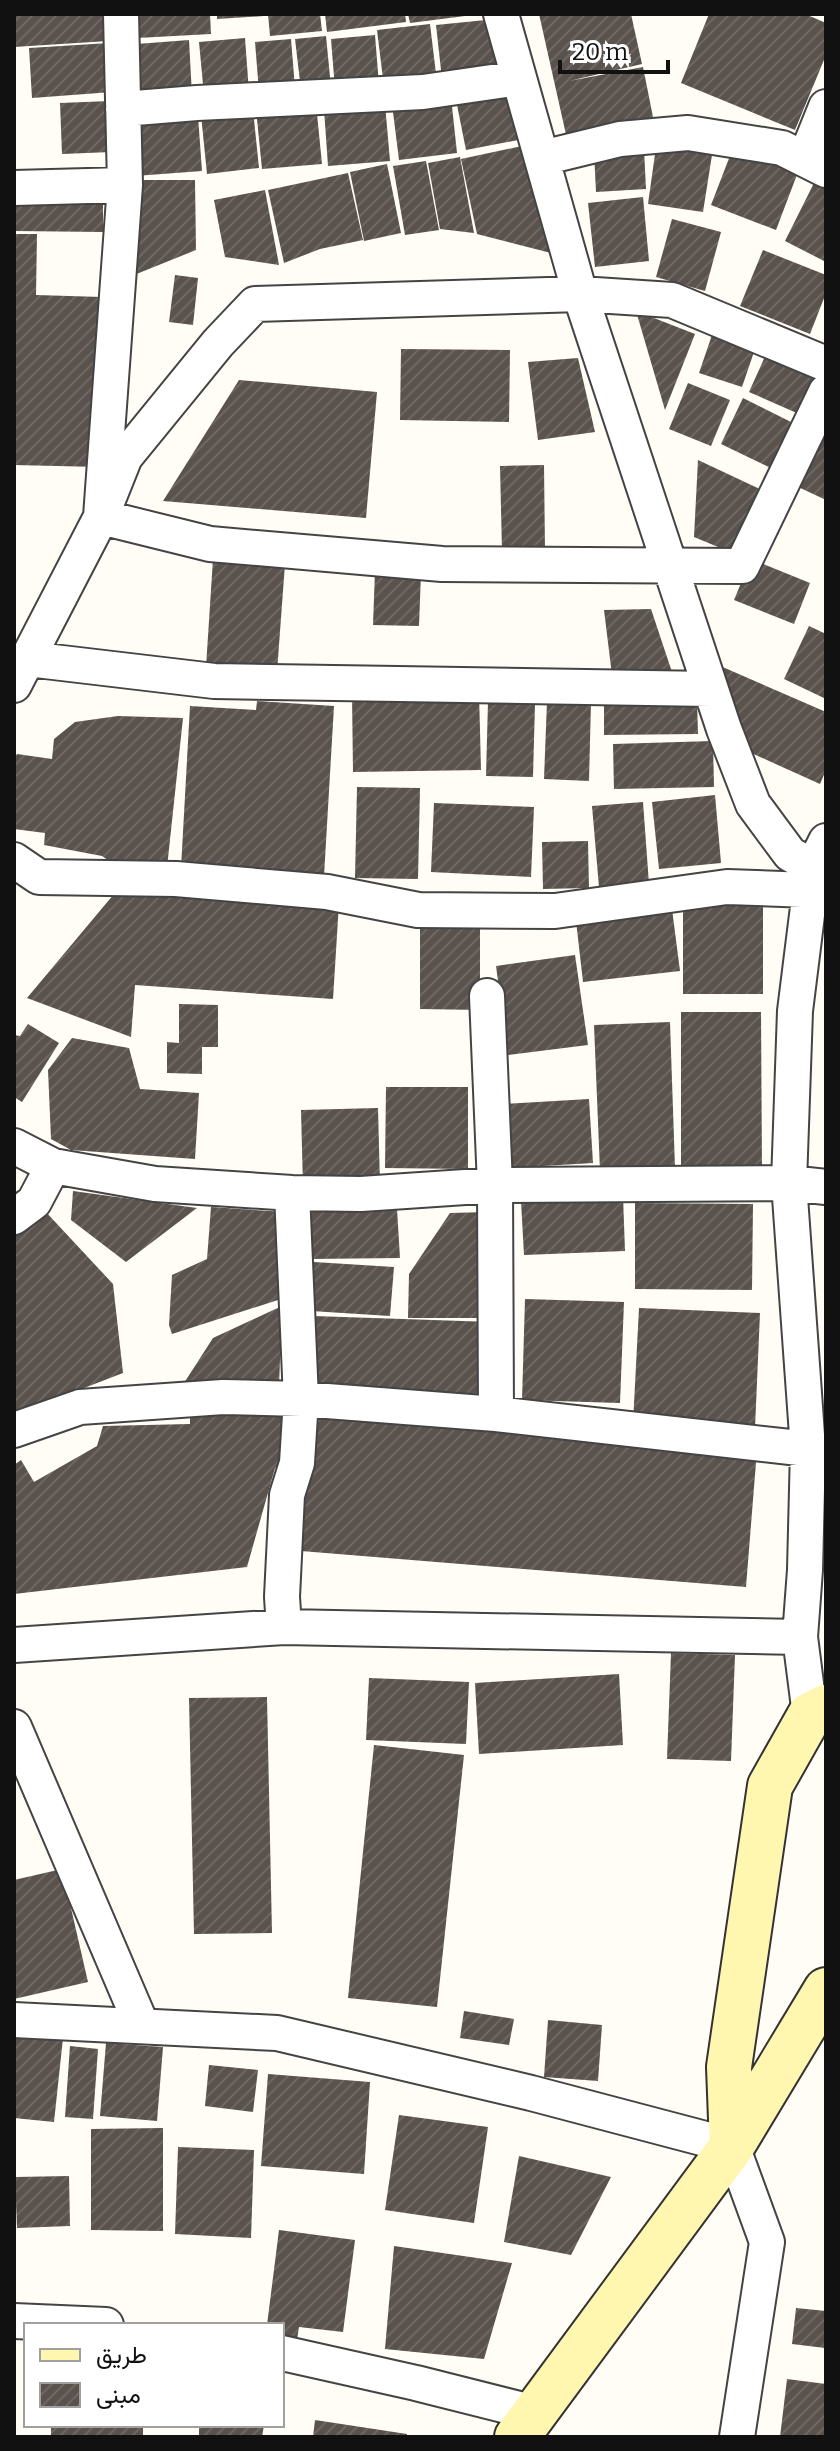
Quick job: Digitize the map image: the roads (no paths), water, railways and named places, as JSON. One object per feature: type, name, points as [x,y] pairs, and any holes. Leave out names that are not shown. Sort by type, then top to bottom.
[{"type":"main road","points":[[732,2146],[729,2067],[770,1786],[818,1711]]},
{"type":"main road","points":[[526,2425],[732,2146],[826,1990]]},
{"type":"street","points":[[101,517],[125,185],[121,14]]},
{"type":"street","points":[[501,14],[580,294],[710,689],[753,804],[790,854],[816,866]]},
{"type":"street","points":[[123,109],[423,92],[519,78]]},
{"type":"street","points":[[542,158],[620,139],[688,133],[782,148],[816,165],[826,107]]},
{"type":"street","points":[[14,188],[125,185]]},
{"type":"street","points":[[710,689],[214,681],[21,672],[101,517],[125,457],[218,343],[255,304],[580,294],[672,300],[826,364]]},
{"type":"street","points":[[101,517],[210,544],[442,564],[742,566],[826,392]]},
{"type":"street","points":[[14,860],[39,877],[176,879],[327,892],[418,910],[555,911],[727,887],[816,866]]},
{"type":"street","points":[[816,866],[795,1011],[789,1183],[808,1449],[800,1637],[818,1711]]},
{"type":"street","points":[[487,996],[495,1185],[496,1414]]},
{"type":"street","points":[[14,1146],[53,1166],[155,1184],[292,1193],[361,1194],[495,1185],[789,1183],[826,1187]]},
{"type":"street","points":[[14,1217],[34,1202],[53,1166]]},
{"type":"street","points":[[284,1627],[282,1597],[287,1495],[297,1463],[301,1399],[292,1193]]},
{"type":"street","points":[[14,1430],[80,1407],[223,1397],[301,1399],[496,1414],[808,1449]]},
{"type":"street","points":[[808,1449],[826,1497]]},
{"type":"street","points":[[14,1645],[284,1627],[800,1637]]},
{"type":"street","points":[[14,1727],[142,2026]]},
{"type":"street","points":[[14,2020],[277,2033],[531,2093],[732,2146],[767,2242],[737,2437]]},
{"type":"street","points":[[14,2321],[60,2323]]},
{"type":"street","points":[[284,2353],[416,2383],[526,2425]]}]
